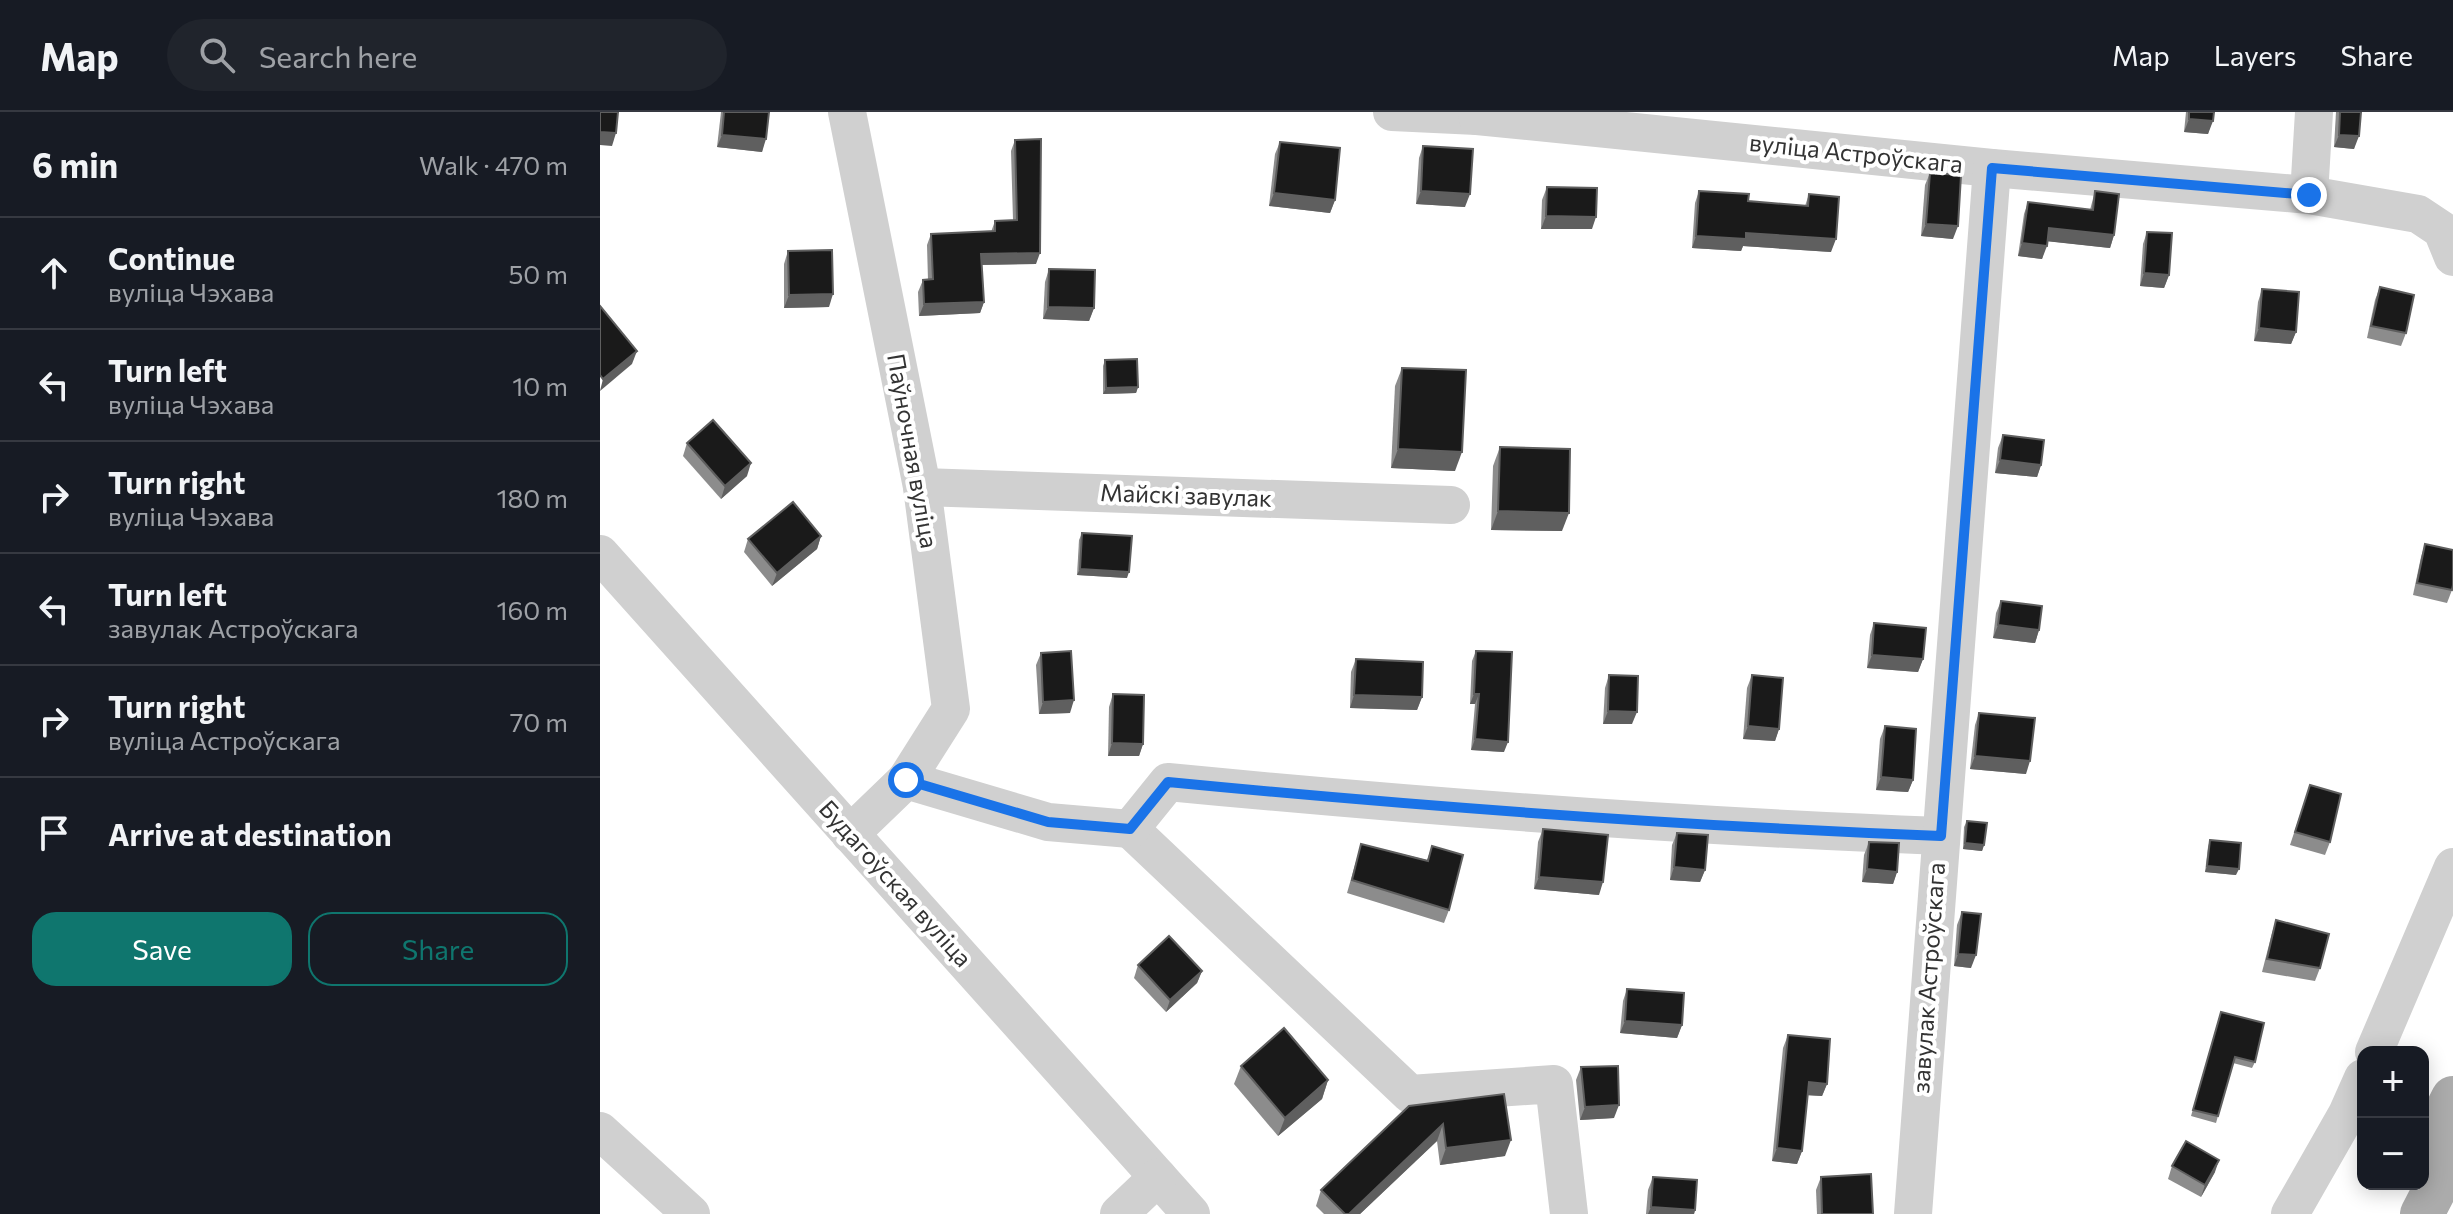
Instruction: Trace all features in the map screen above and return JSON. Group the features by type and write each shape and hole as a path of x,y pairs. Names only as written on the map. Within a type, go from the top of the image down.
{"main road":[{"path":"2429,1145 2453,1098"},
{"path":"2422,1214 2453,1154"},
{"path":"2391,1214 2405,1190"}],"street":[{"name":"Паўночная вуліца","path":"847,112 922,487 951,709 906,780 850,834"},
{"name":"вуліца Астроўскага","path":"1392,112 1477,114 1992,168 2309,195 2418,214 2442,230 2453,257"},
{"path":"2309,195 2314,112"},
{"name":"завулак Астроўскага","path":"1913,1214 1992,168"},
{"name":"Майскі завулак","path":"922,487 1451,505"},
{"name":"Будагоўская вуліца","path":"600,554 1191,1214"},
{"path":"906,780 1048,822 1130,829 1410,1094 1554,1084 1569,1214"},
{"path":"1130,829 1168,782 1460,811 1756,829 1941,836"},
{"path":"2377,1046 2453,867"},
{"path":"2290,1214 2357,1092"},
{"path":"600,1131 691,1214"},
{"path":"1119,1214 1158,1177"}],"building":[{"path":"600,112 618,112 616,133 600,132"},
{"path":"724,112 769,112 766,139 722,135"},
{"path":"2189,112 2214,112 2213,121 2189,119"},
{"path":"2340,112 2361,112 2359,136 2339,135"},
{"path":"1041,139 1040,253 981,254 984,302 924,304 923,280 933,279 931,234 995,231 995,221 1017,220 1015,140"},
{"path":"1280,142 1340,148 1335,200 1274,193"},
{"path":"1423,146 1473,149 1470,194 1421,191"},
{"path":"1930,173 1961,175 1958,226 1926,224"},
{"path":"1547,187 1597,188 1596,217 1546,216"},
{"path":"1699,191 1749,194 1748,201 1808,206 1809,194 1839,197 1836,239 1746,233 1746,239 1696,236"},
{"path":"2095,191 2119,194 2114,235 2049,228 2047,246 2022,243 2028,202 2093,210"},
{"path":"2147,232 2172,233 2169,275 2144,273"},
{"path":"832,250 833,294 789,295 788,251"},
{"path":"1049,269 1095,270 1094,308 1048,307"},
{"path":"2380,287 2414,295 2406,333 2371,326"},
{"path":"2262,289 2299,292 2296,332 2259,328"},
{"path":"600,306 637,351 603,379 600,375"},
{"path":"1137,359 1138,387 1106,388 1105,360"},
{"path":"1402,368 1466,370 1462,452 1398,449"},
{"path":"713,420 751,463 725,486 687,443"},
{"path":"2003,435 2044,440 2041,465 2000,460"},
{"path":"1500,447 1570,449 1569,513 1498,511"},
{"path":"793,502 821,536 777,573 748,539"},
{"path":"1082,533 1132,536 1129,572 1080,569"},
{"path":"2425,544 2453,550 2452,590 2417,583"},
{"path":"2001,601 2042,606 2039,630 1998,625"},
{"path":"1874,623 1926,628 1923,659 1872,655"},
{"path":"1071,651 1074,700 1043,702 1041,653"},
{"path":"1476,651 1512,652 1508,742 1475,739 1479,694 1474,694"},
{"path":"1356,659 1423,662 1422,697 1354,695"},
{"path":"1609,675 1638,676 1637,712 1608,711"},
{"path":"1752,675 1783,678 1779,729 1748,726"},
{"path":"1113,694 1144,695 1143,744 1112,743"},
{"path":"1979,713 2035,718 2030,761 1975,756"},
{"path":"1885,726 1916,729 1913,780 1881,777"},
{"path":"2310,785 2341,794 2330,842 2295,832"},
{"path":"1967,821 1987,823 1984,845 1965,843"},
{"path":"1543,829 1608,835 1603,882 1539,877"},
{"path":"1677,833 1708,835 1705,870 1674,867"},
{"path":"2210,840 2241,843 2239,869 2207,866"},
{"path":"1869,842 1899,843 1897,872 1867,869"},
{"path":"1361,844 1428,861 1432,846 1463,855 1449,910 1352,880"},
{"path":"1962,912 1981,914 1976,955 1958,954"},
{"path":"2276,920 2329,934 2320,968 2267,959"},
{"path":"1169,936 1202,971 1170,1000 1138,965"},
{"path":"1627,989 1684,993 1682,1025 1625,1021"},
{"path":"2221,1012 2264,1023 2255,1062 2235,1057 2218,1116 2193,1110"},
{"path":"1284,1028 1328,1080 1285,1118 1241,1066"},
{"path":"1788,1035 1830,1039 1827,1084 1809,1082 1802,1151 1777,1148"},
{"path":"1618,1066 1619,1105 1585,1107 1581,1067"},
{"path":"1504,1094 1511,1140 1446,1148 1443,1124 1349,1214 1345,1214 1321,1190 1409,1106"},
{"path":"2186,1141 2219,1160 2205,1185 2172,1166"},
{"path":"1871,1174 1873,1214 1822,1214 1821,1177"},
{"path":"1653,1177 1697,1180 1695,1210 1651,1207"}],"route":[{"path":"906,780 1048,822 1130,829 1168,782 1460,811 1756,829 1941,836 1992,168 2309,195"}]}
